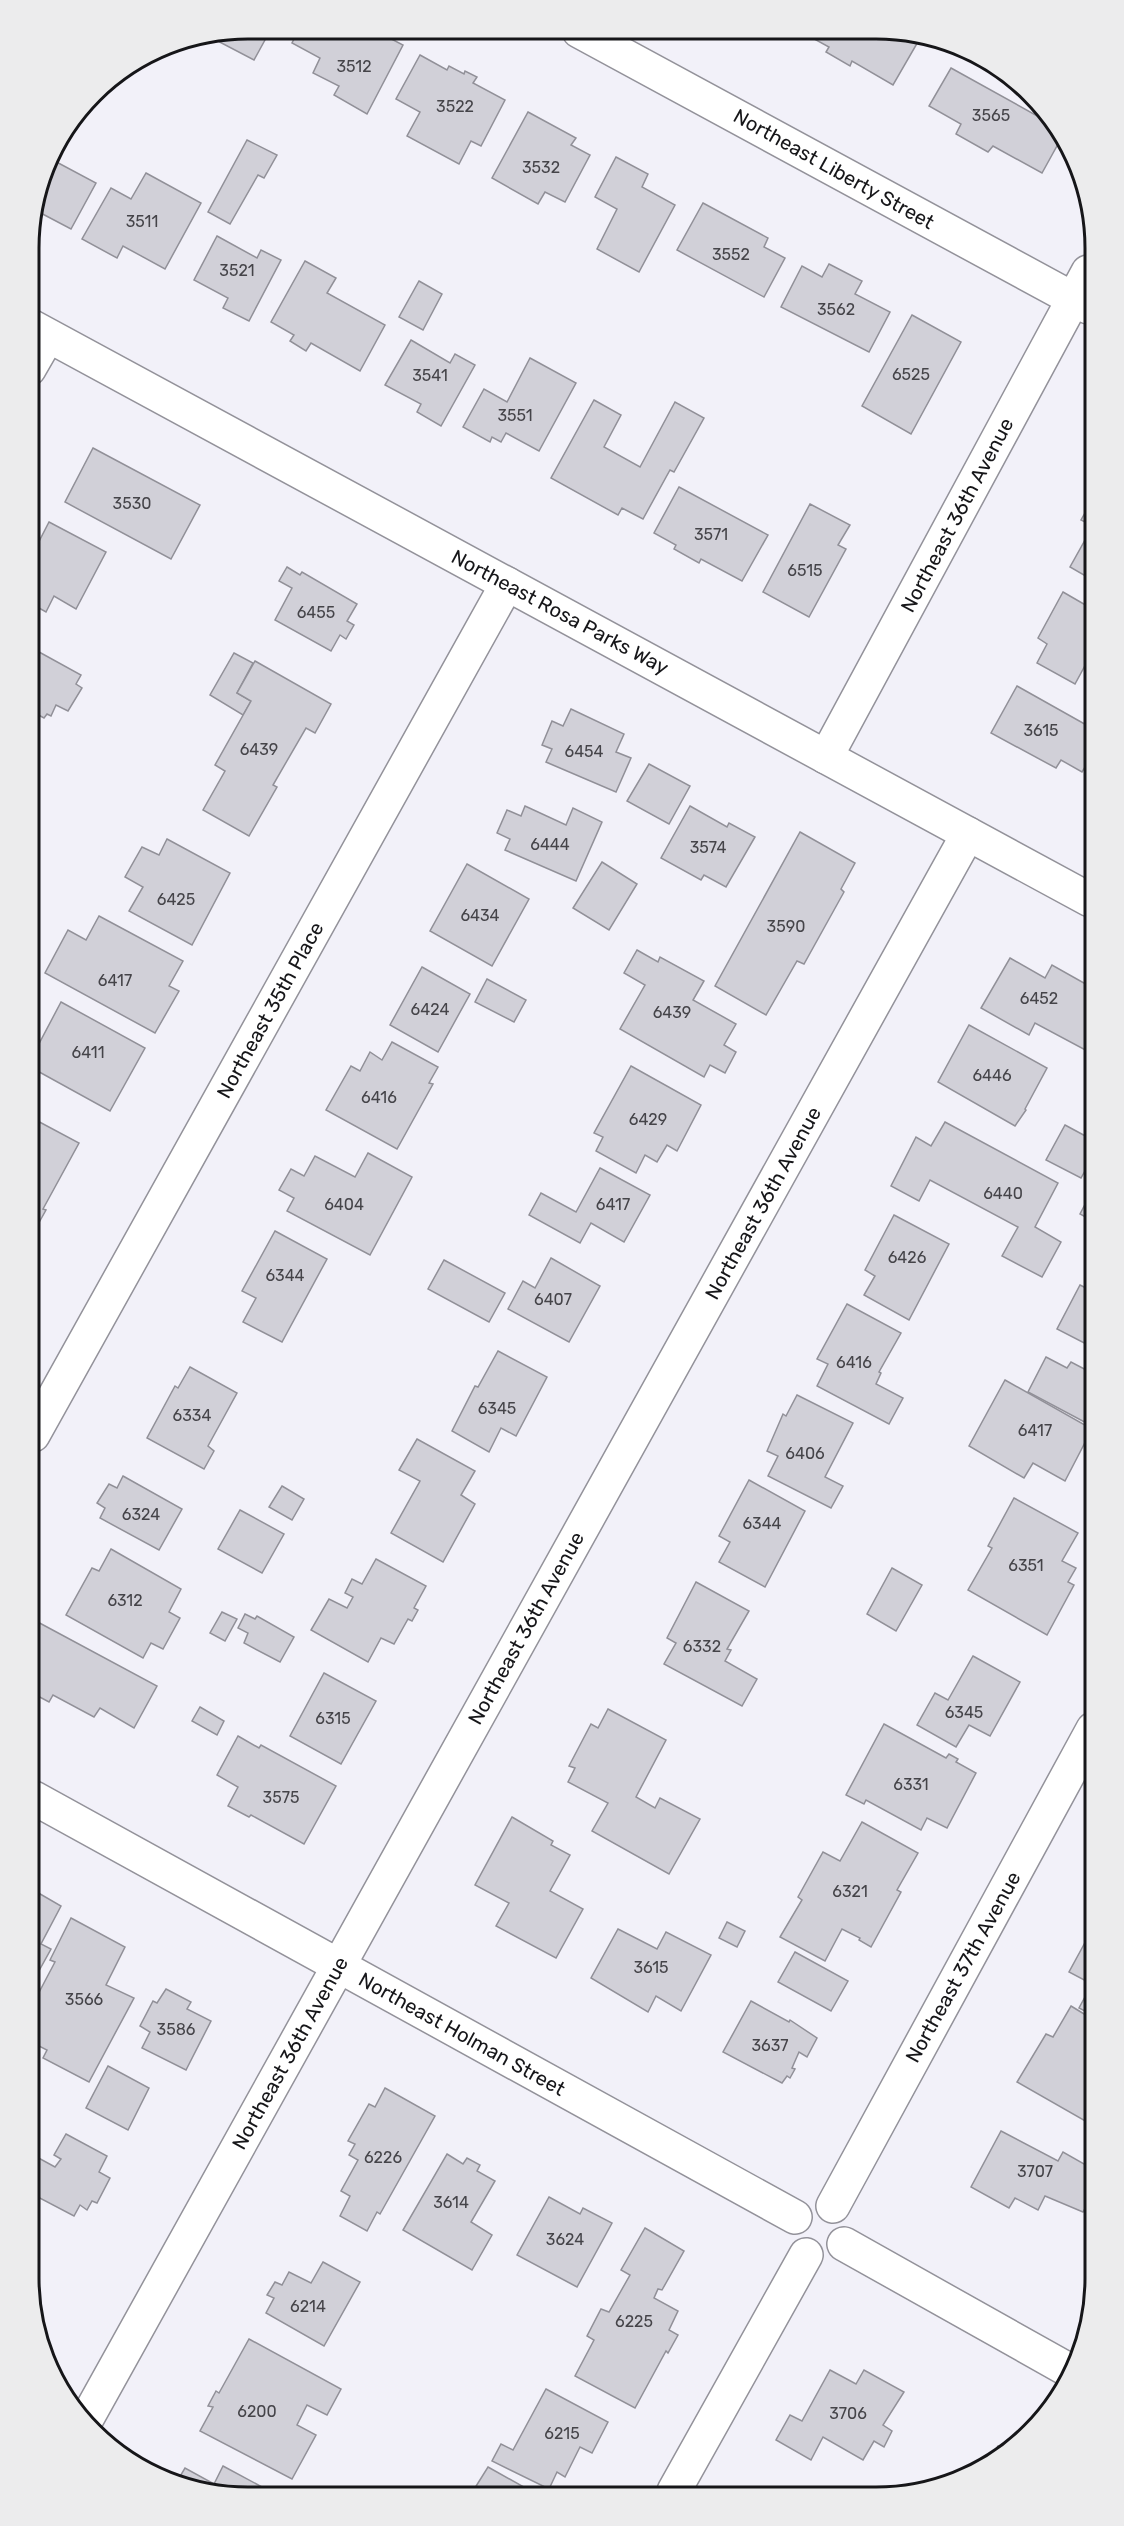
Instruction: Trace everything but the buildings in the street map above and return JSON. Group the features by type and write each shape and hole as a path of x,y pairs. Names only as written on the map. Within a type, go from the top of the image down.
{"street":[{"name":"Northeast Liberty Street","path":"594,39 1083,293"},
{"name":"Northeast 36th Avenue","path":"826,757 1083,293"},
{"name":"Northeast Rosa Parks Way","path":"39,330 1085,897"},
{"name":"Northeast 35th Place","path":"39,1424 507,584"},
{"name":"Northeast 36th Avenue","path":"90,2414 968,834"},
{"name":"Northeast 37th Avenue","path":"833,2206 1085,1744"},
{"name":"Northeast Holman Street","path":"39,1801 795,2217"},
{"path":"812,2203 826,2203 833,2206 841,2212 846,2222 847,2232 844,2244 827,2257 816,2258 806,2255 793,2239 792,2225 795,2217 803,2208 812,2203"},
{"path":"844,2244 1064,2368"},
{"path":"676,2487 806,2255"}]}
